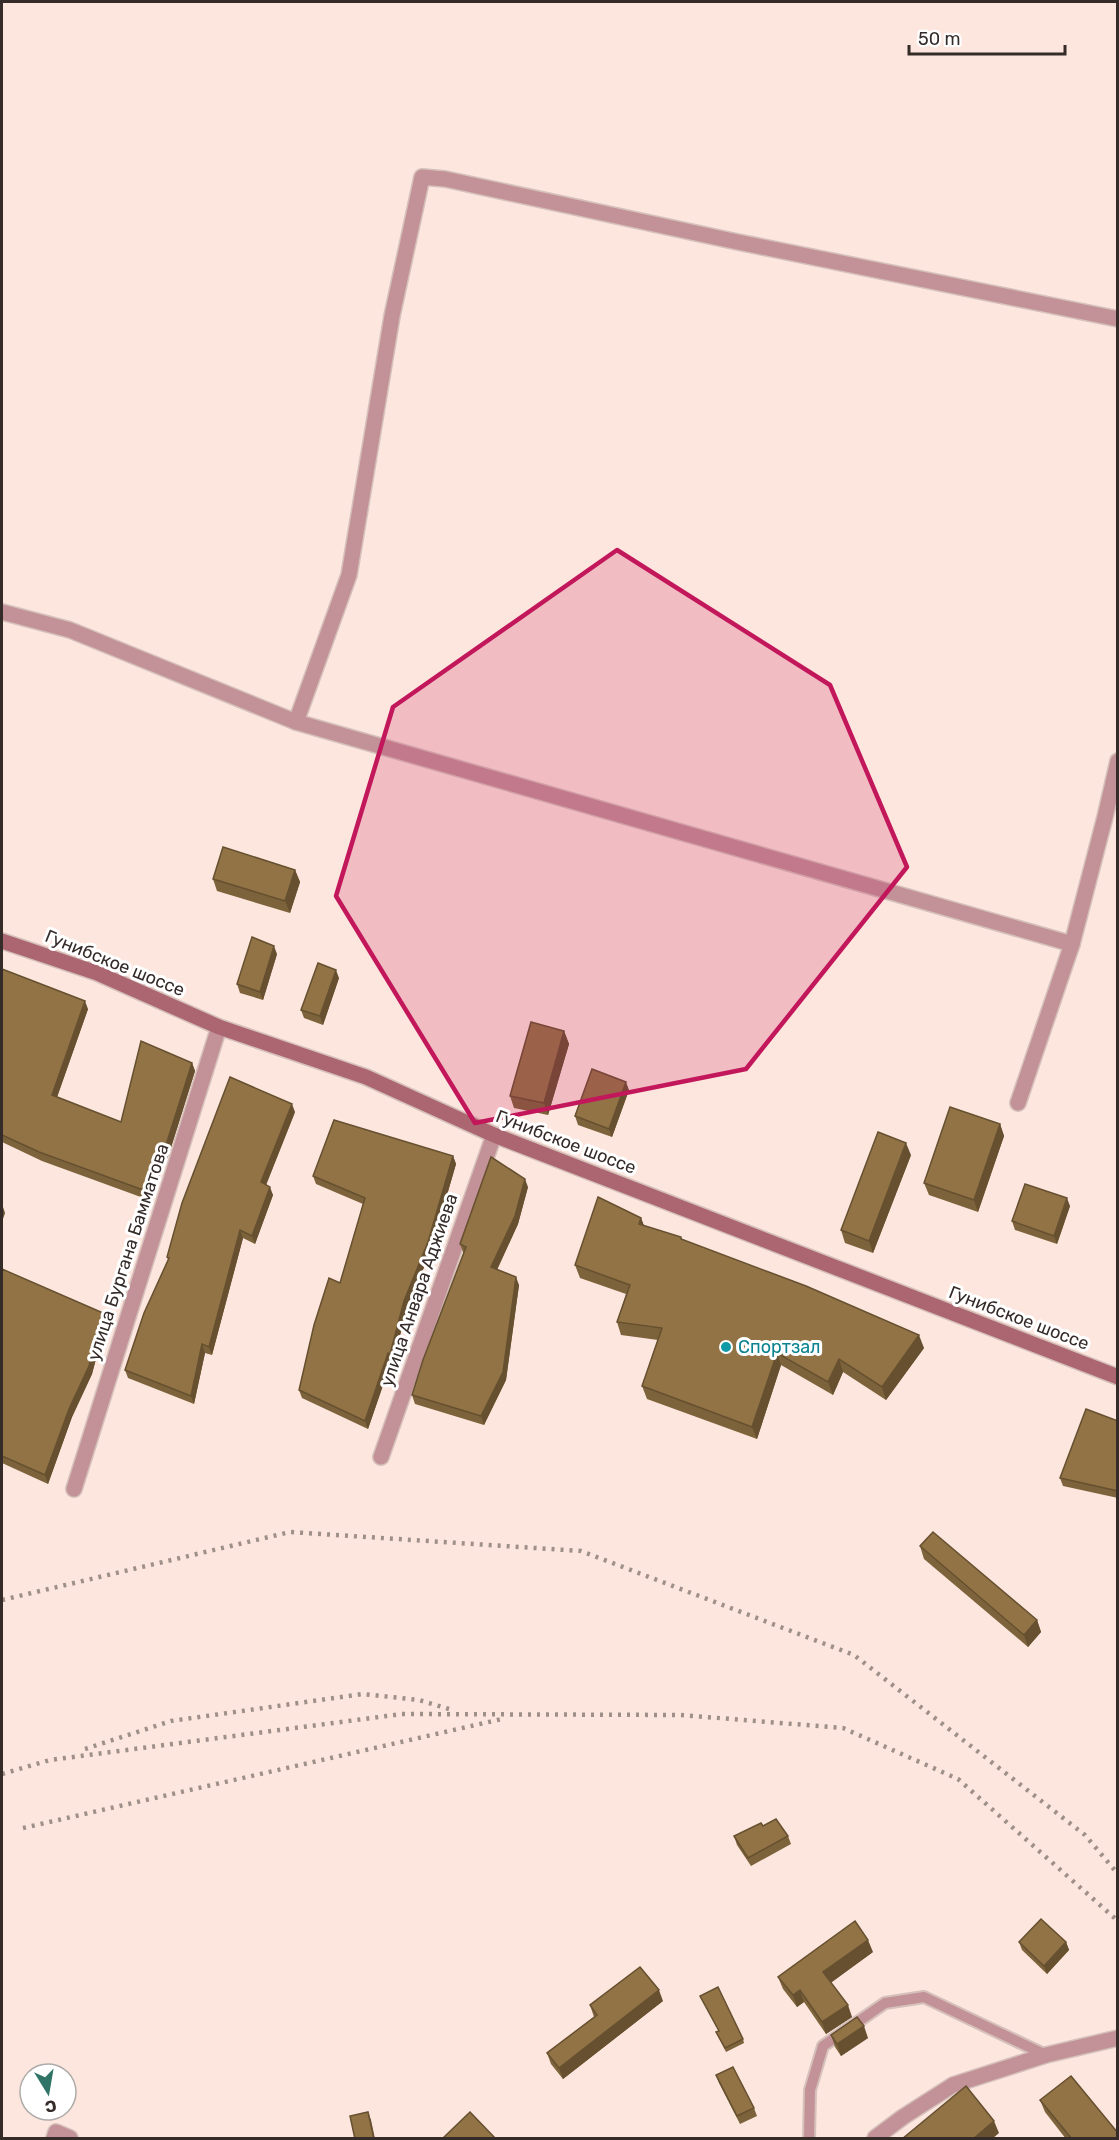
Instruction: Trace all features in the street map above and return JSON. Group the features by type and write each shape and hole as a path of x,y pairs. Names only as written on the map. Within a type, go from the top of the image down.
{"main road":[{"name":"Гунибское шоссе","path":"2,941 97,973 219,1027 366,1077 494,1135 1118,1377"}],"street":[{"path":"296,722 349,575 392,316 422,177 445,178 722,238 1118,319"},
{"path":"2,612 70,630 296,722 1072,944"},
{"path":"1018,1103 1072,944 1118,761"},
{"name":"улица Бургана Бамматова","path":"74,1489 219,1027"},
{"name":"улица Анвара Аджиева","path":"381,1457 494,1135"},
{"path":"875,2139 903,2117 953,2085 1046,2055 1118,2038"},
{"path":"54,2139 56,2132 70,2139"}],"lane":[{"path":"809,2139 810,2090 824,2046 885,2003 924,1996 1046,2055"}],"highlighted area":[{"path":"617,550 830,685 907,867 746,1069 475,1123 336,896 393,707"}],"building":[{"path":"223,847 295,870 285,901 213,879"},
{"path":"252,937 274,946 260,992 237,984"},
{"path":"318,963 336,970 320,1016 301,1010"},
{"path":"2,969 85,1001 52,1095 121,1122 141,1041 192,1063 166,1145 146,1191 39,1152 2,1135"},
{"path":"531,1022 564,1031 544,1103 510,1096"},
{"path":"592,1069 626,1082 609,1129 575,1116"},
{"path":"230,1077 292,1104 261,1182 270,1187 252,1236 240,1230 209,1347 202,1344 191,1396 125,1370 144,1313 169,1258 167,1257 182,1203"},
{"path":"950,1107 1000,1124 974,1200 924,1183"},
{"path":"334,1120 453,1156 428,1242 404,1301 390,1354 388,1353 365,1421 299,1390 314,1325 329,1278 340,1283 365,1198 313,1176"},
{"path":"878,1132 906,1143 869,1241 841,1230"},
{"path":"491,1157 525,1179 515,1216 491,1267 516,1277 503,1372 481,1416 412,1395 466,1247 460,1244"},
{"path":"1025,1184 1067,1198 1054,1236 1012,1221"},
{"path":"598,1197 641,1218 639,1224 681,1237 681,1239 806,1286 919,1335 882,1387 839,1359 828,1382 777,1353 752,1427 642,1386 662,1328 617,1322 630,1285 575,1265"},
{"path":"2,1269 103,1313 89,1366 69,1409 45,1475 2,1456"},
{"path":"1086,1409 1118,1421 1118,1491 1060,1478"},
{"path":"933,1532 1037,1620 1024,1635 920,1546"},
{"path":"776,1819 788,1836 748,1858 734,1836 761,1823 763,1826"},
{"path":"1041,1919 1066,1942 1044,1966 1019,1942"},
{"path":"855,1921 868,1940 823,1972 848,2005 822,2022 800,1990 793,1995 778,1977"},
{"path":"640,1967 659,1990 559,2068 547,2053 597,2015 590,2005"},
{"path":"718,1987 743,2039 725,2048 716,2032 719,2031 700,1996"},
{"path":"857,2017 864,2026 837,2044 831,2035"},
{"path":"733,2067 754,2108 737,2116 716,2075"},
{"path":"1071,2076 1118,2133 1118,2139 1072,2139 1040,2100"},
{"path":"966,2086 994,2121 973,2139 902,2139"},
{"path":"368,2112 374,2139 355,2139 350,2116"},
{"path":"470,2112 496,2139 442,2139"}],"railway":[{"path":"2,1600 290,1532 581,1551 854,1655 1085,1835 1118,1874"},
{"path":"85,1749 171,1721 363,1694 419,1700 449,1709"},
{"path":"2,1774 50,1760 402,1714 681,1715 843,1728 958,1779 1118,1921"},
{"path":"23,1828 502,1719"}],"place":[{"name":"Спортзал","path":"726,1347"}]}
